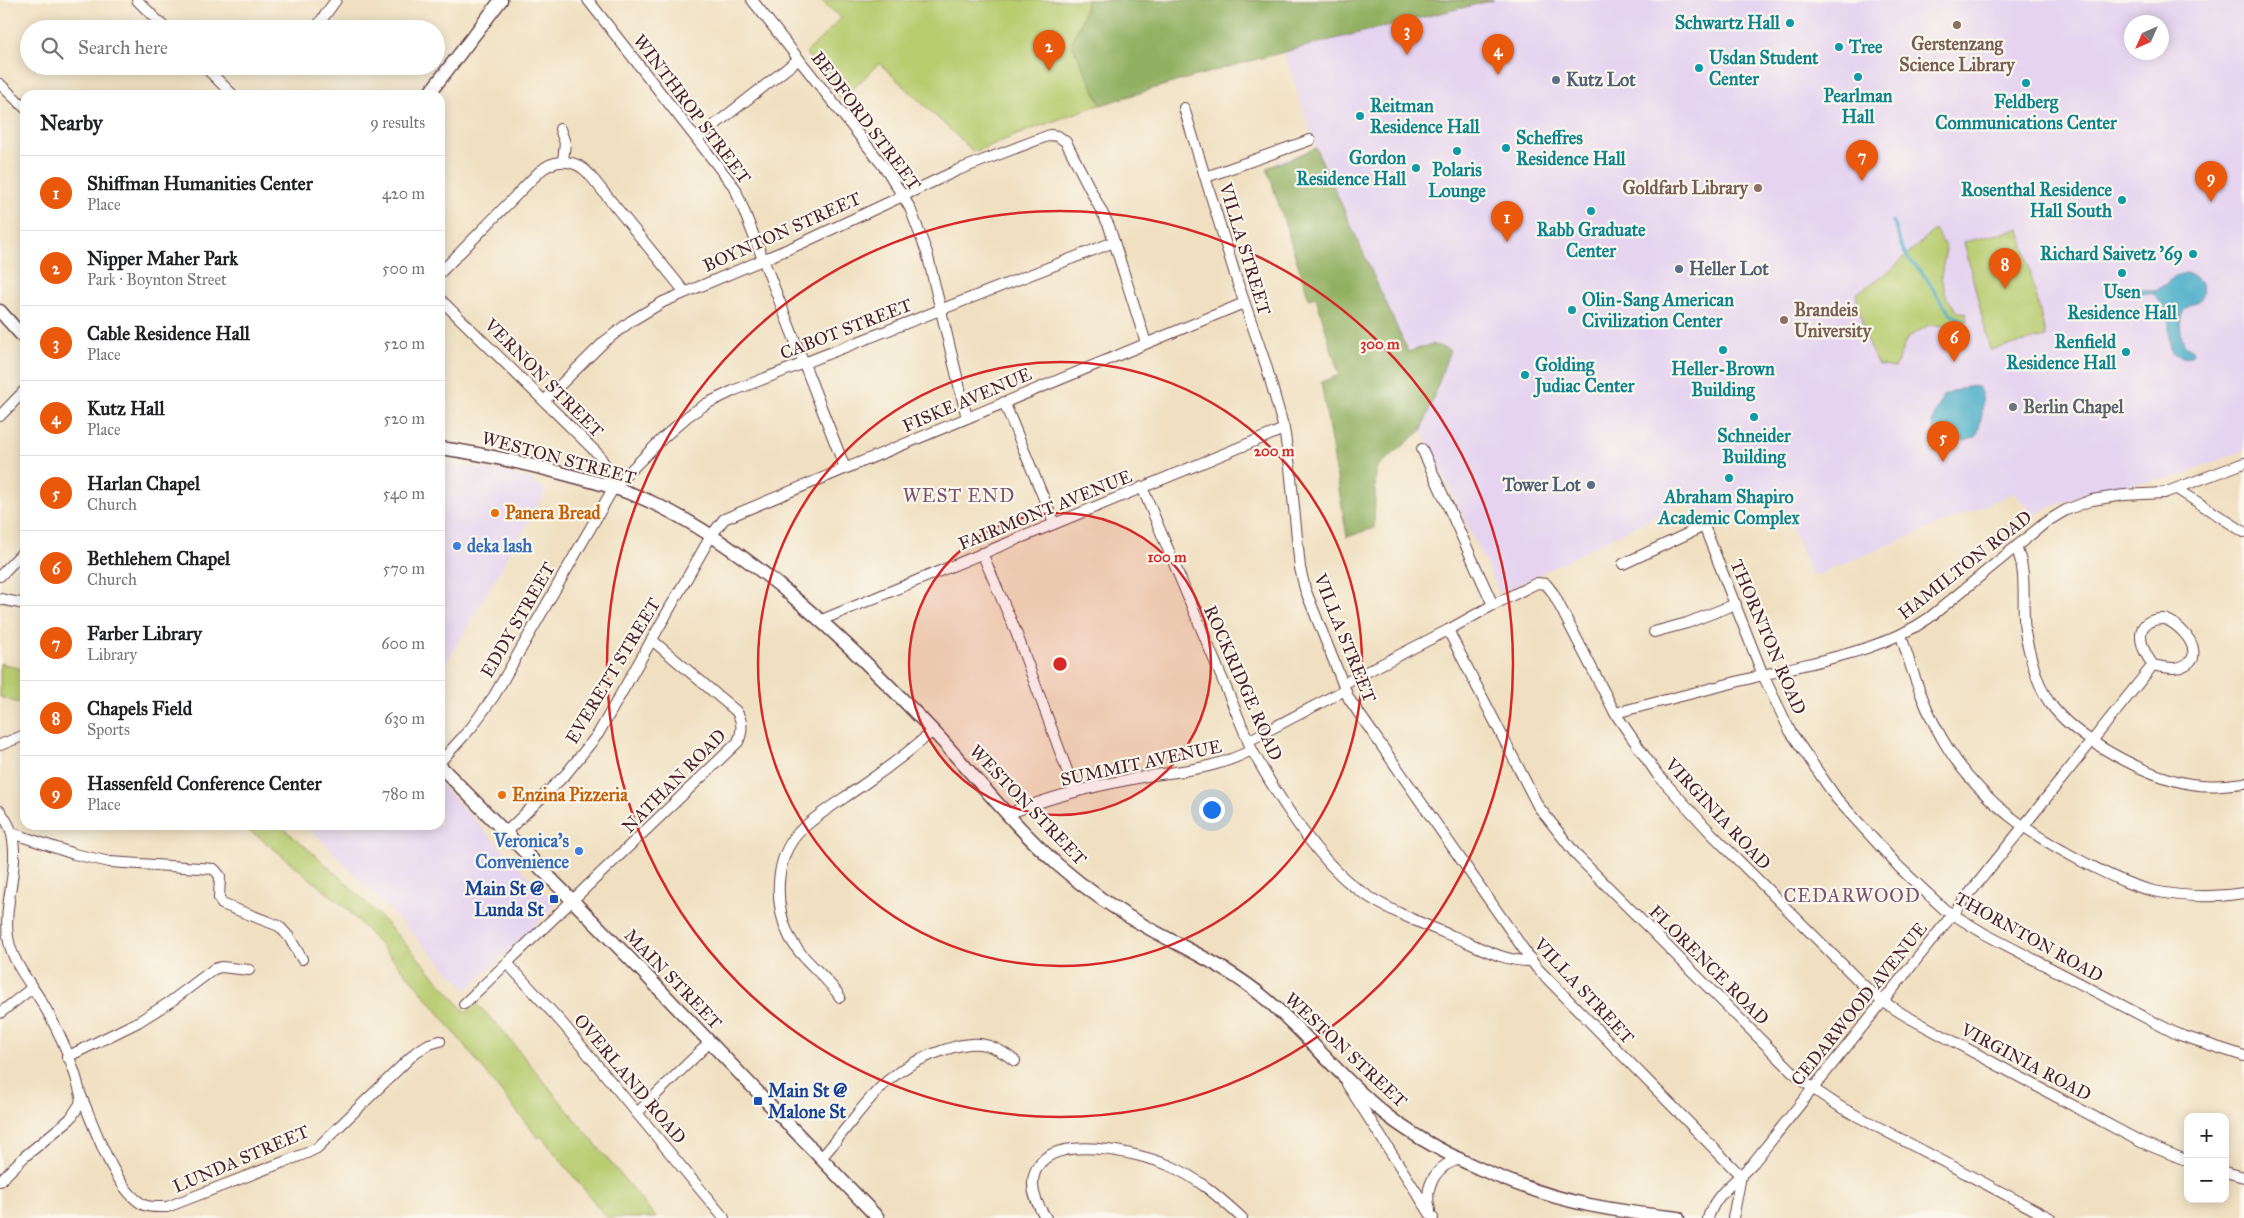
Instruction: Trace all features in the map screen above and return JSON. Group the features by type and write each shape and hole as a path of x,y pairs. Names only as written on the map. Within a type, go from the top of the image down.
{"main road":[{"path":"445,73 501,0"},
{"path":"432,90 443,75"},
{"path":"1,312 20,326"},
{"path":"1,312 20,333"},
{"name":"WESTON STREET","path":"445,449 501,457 614,487 663,508 711,536 767,577 862,660 933,731 1049,856 1089,891 1135,921 1238,978 1281,1013 1366,1098 1393,1120 1430,1143 1461,1159 1550,1195 1587,1205 1645,1216 1678,1218"},
{"name":"MAIN STREET","path":"445,771 710,1042 878,1218"}],"street":[{"path":"137,0 157,20"},
{"path":"322,20 336,0"},
{"name":"WINTHROP STREET","path":"588,0 698,138 734,188 845,468"},
{"name":"BEDFORD STREET","path":"752,0 888,172 904,196 922,237 967,418"},
{"path":"698,138 799,59"},
{"path":"213,75 228,90"},
{"path":"0,84 20,103"},
{"name":"VILLA STREET","path":"1184,108 1244,303 1266,365 1284,429 1302,578 1311,607 1344,687 1360,717 1531,961 1741,1176"},
{"path":"560,129 565,143 563,161"},
{"name":"BOYNTON STREET","path":"544,401 590,355 619,330 646,312 684,291 763,260 904,196 1046,135 1058,136 1066,142 1104,213 1114,242"},
{"path":"1206,176 1310,140"},
{"path":"445,268 539,172 550,164 563,161 574,163 586,170 684,291"},
{"path":"1114,242 1146,343"},
{"name":"CABOT STREET","path":"614,487 670,432 700,408 736,390 1114,242"},
{"name":"FISKE AVENUE","path":"711,536 727,516 1244,303"},
{"name":"VERNON STREET","path":"445,304 601,458 614,487"},
{"path":"0,416 20,395"},
{"path":"1004,402 1054,523"},
{"name":"FAIRMONT AVENUE","path":"819,621 1284,429"},
{"path":"1422,450 1493,605"},
{"name":"HAMILTON ROAD","path":"1616,713 1850,653 1902,634 1928,618 2046,522 2074,507 2108,497 2159,494 2244,463"},
{"name":"EDDY STREET","path":"445,757 467,733 494,696 614,487"},
{"name":"ROCKRIDGE ROAD","path":"1142,487 1250,746 1275,789 1315,846 1337,873 1359,890 1385,906 1505,957 1531,961"},
{"path":"2177,489 2244,532"},
{"name":"THORNTON ROAD","path":"1623,564 1704,526 1763,675 1790,731 1837,799 1899,867 1952,915 2177,1034 2244,1056"},
{"name":"EVERETT STREET","path":"505,832 553,787 586,750 608,716 711,536"},
{"path":"2016,548 2023,565 2022,607 2024,629 2042,688 2055,709 2092,740 2130,762 2170,779 2203,786 2244,783"},
{"path":"982,553 1016,632 1075,792"},
{"path":"0,576 20,555"},
{"name":"SUMMIT AVENUE","path":"1008,814 1075,792 1139,778 1211,767 1250,746 1344,687 1493,605 1537,583 1543,582"},
{"name":"VIRGINIA ROAD","path":"1543,582 1554,593 1616,713 1650,765 1680,800 1825,949 1882,1000 1906,1016 2141,1142 2184,1159"},
{"path":"0,599 20,603"},
{"path":"1654,632 1687,623 1736,604"},
{"path":"2165,619 2183,632 2191,643 2194,654 2191,661 2184,666 2168,668 2153,665 2144,652 2140,640 2141,631 2148,622 2165,619"},
{"name":"FLORENCE ROAD","path":"1448,630 1533,796 1556,831 1578,857 1792,1071 1812,1088 1842,1108 2050,1218"},
{"path":"1902,634 1922,698 1950,752 2002,811 2022,827 2096,868 2145,889 2195,896 2244,893"},
{"name":"NATHAN ROAD","path":"573,901 732,750 740,738 742,724 736,711 652,640"},
{"name":"CEDARWOOD AVENUE","path":"1708,1218 1718,1197 1731,1183 1741,1176 2153,665"},
{"path":"840,997 829,982 797,948 788,934 779,898 782,865 792,842 808,823 869,781 933,731"},
{"path":"0,745 20,737"},
{"path":"0,811 12,833 74,854 110,862 214,869 220,876 219,898 222,904 279,926 289,937 302,959"},
{"name":"LUNDA STREET","path":"12,833 14,860 7,908 8,938 16,962 49,1014 68,1057 81,1096 114,1171 129,1194 146,1206 167,1208 307,1154 316,1148 416,1052 429,1044 440,1041"},
{"path":"464,1004 573,901"},
{"name":"OVERLAND ROAD","path":"508,964 564,1024 724,1218"},
{"path":"68,1057 138,1022 170,1002 214,969 221,967 249,970"},
{"path":"0,1013 32,988"},
{"path":"637,1113 710,1042"},
{"path":"821,1158 878,1088 894,1074 919,1059 948,1048 975,1043 995,1047 1015,1061"},
{"path":"1328,1060 1352,1092 1433,1218"},
{"path":"0,1181 24,1157 70,1119 80,1104 81,1096"},
{"path":"1046,1218 1034,1192 1033,1179 1035,1170 1042,1160 1052,1153 1078,1149 1128,1153 1168,1165 1200,1182 1242,1218"},
{"path":"1433,1218 1428,1200 1431,1180 1445,1166 1461,1159"},
{"path":"2229,1173 2244,1177"},
{"name":"CEDARWOOD AVENUE","path":"1733,1218 1741,1176"}],"shaded area":[{"name":"Brandeis University","path":"1494,0 2244,0 2244,450 2177,477 2094,490 2034,514 2015,493 1812,577 1779,497 1714,523 1709,509 1696,514 1689,499 1500,594 1422,430 1450,351 1432,344 1339,375 1277,161 1316,148 1284,50"},
{"path":"445,464 501,471 534,480 533,483 544,487 545,493 445,665"},
{"path":"445,789 556,905 467,990 312,830 445,830"}],"green space":[{"path":"821,0 1494,0 1298,46 1182,78 1077,113 974,152 879,63 842,100 806,53 841,18"},
{"path":"1087,0 1494,0 1198,75 1101,105 1071,42 1080,25"},
{"path":"1316,148 1408,352 1432,344 1450,350 1422,430 1376,468 1374,528 1347,537 1321,382 1339,375 1316,297 1309,299 1267,168"},
{"path":"1935,229 1946,248 1941,277 1947,298 1957,311 1966,314 1967,321 1950,326 1929,325 1907,338 1895,368 1878,365 1866,340 1856,294 1891,270"},
{"path":"2020,229 2046,337 1990,350 1964,242"},
{"path":"0,663 20,669 20,703 0,697"},
{"path":"247,830 285,830 330,868 377,914 466,1013 476,1003 502,1030 656,1218 607,1218 541,1136 538,1138 414,982 346,908 258,836"}],"water":[{"path":"2186,273 2198,280 2203,292 2199,301 2187,308 2181,318 2180,323 2184,344 2193,350 2192,355 2186,358 2172,353 2169,339 2169,318 2163,305 2154,294 2141,293 2139,288 2156,291 2177,275"},
{"path":"1967,386 1978,387 1981,392 1983,405 1976,437 1965,441 1956,437 1953,431 1939,436 1934,434 1932,422 1943,396"}],"waterway":[{"path":"1893,221 1901,247 1907,257 1923,274 1950,312 1963,320"}],"place":[{"name":"Schwartz Hall","path":"1790,23"},
{"name":"Gerstenzang Science Library","path":"1957,25"},
{"name":"Tree","path":"1839,47"},
{"name":"Cable Residence Hall","path":"1407,55"},
{"name":"Usdan Student Center","path":"1699,68"},
{"name":"Nipper Maher Park","path":"1049,71"},
{"name":"Kutz Hall","path":"1498,75"},
{"name":"Pearlman Hall","path":"1858,77"},
{"name":"Kutz Lot","path":"1556,80"},
{"name":"Feldberg Communications Center","path":"2026,83"},
{"name":"Reitman Residence Hall","path":"1360,116"},
{"name":"Scheffres Residence Hall","path":"1506,148"},
{"name":"Polaris Lounge","path":"1457,151"},
{"name":"Gordon Residence Hall","path":"1416,168"},
{"name":"Farber Library","path":"1862,181"},
{"name":"Goldfarb Library","path":"1758,188"},
{"name":"Rosenthal Residence Hall South","path":"2122,200"},
{"name":"Hassenfeld Conference Center","path":"2211,202"},
{"name":"Rabb Graduate Center","path":"1591,211"},
{"name":"Shiffman Humanities Center","path":"1507,242"},
{"name":"Richard Saivetz '69","path":"2193,254"},
{"name":"Heller Lot","path":"1679,269"},
{"name":"Usen Residence Hall","path":"2122,273"},
{"name":"Chapels Field","path":"2005,289"},
{"name":"Olin-Sang American Civilization Center","path":"1572,310"},
{"name":"Brandeis University","path":"1784,320"},
{"name":"Heller-Brown Building","path":"1723,350"},
{"name":"Renfield Residence Hall","path":"2126,352"},
{"name":"Bethlehem Chapel","path":"1954,362"},
{"name":"Golding Judiac Center","path":"1525,375"},
{"name":"Berlin Chapel","path":"2013,407"},
{"name":"Schneider Building","path":"1754,417"},
{"name":"Harlan Chapel","path":"1943,462"},
{"name":"Abraham Shapiro Academic Complex","path":"1729,478"},
{"name":"Tower Lot","path":"1591,485"},
{"name":"Panera Bread","path":"495,513"},
{"name":"deka lash","path":"457,546"},
{"name":"Enzina Pizzeria","path":"502,795"},
{"name":"Veronica's Convenience","path":"579,851"},
{"name":"Main St @ Lunda St","path":"554,899"},
{"name":"Main St @ Malone St","path":"758,1101"}],"district":[{"name":"WEST END","path":"959,495"},
{"name":"CEDARWOOD","path":"1852,895"}]}
